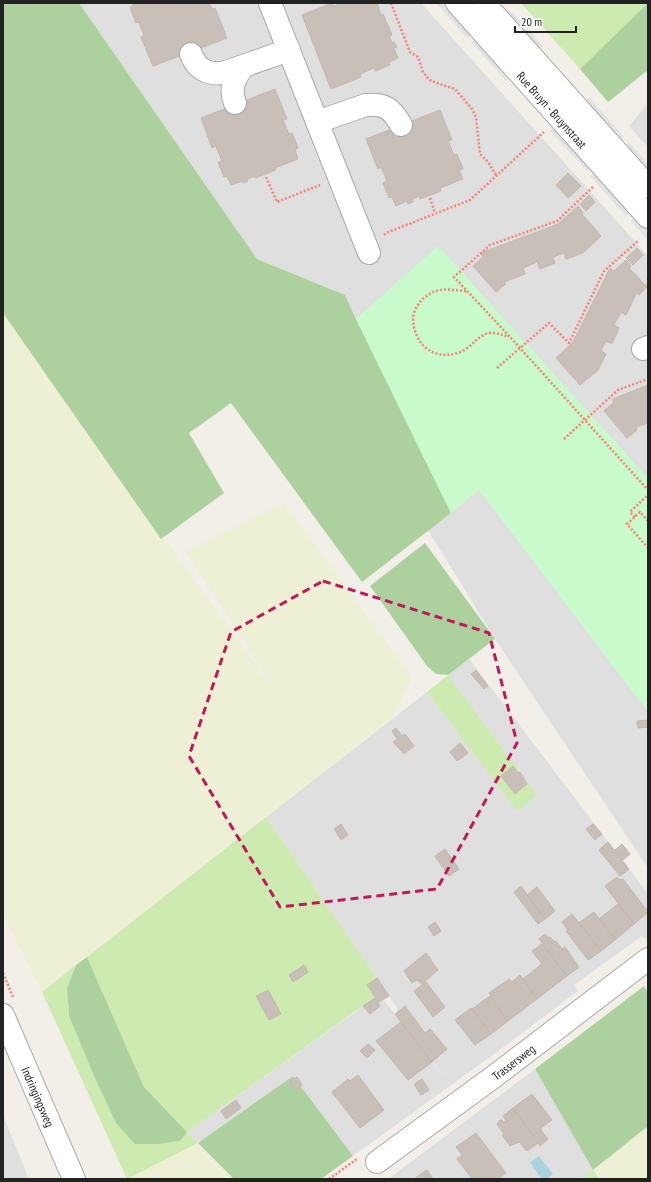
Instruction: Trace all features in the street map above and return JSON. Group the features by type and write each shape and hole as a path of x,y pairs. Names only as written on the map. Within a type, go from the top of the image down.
{"street":[{"path":"270,3 369,253"},
{"name":"Rue Bruyn - Bruynstraat","path":"457,3 648,217"},
{"name":"Rue Bruyn - Bruynstraat","path":"484,3 648,187"},
{"path":"191,54 195,63 200,68 214,74 223,73 289,50"},
{"path":"235,103 233,92 234,80 244,66"},
{"path":"317,122 372,104 391,110 401,125"},
{"name":"Trassersweg","path":"368,1160 499,1073 648,959"},
{"name":"Indringingsweg","path":"3,1015 74,1179"}],"path":[{"path":"391,3 410,52 418,57 427,77 431,81 455,89 472,109 476,117 480,154 488,162 496,175"},
{"path":"369,253 386,233 470,200 544,132"},
{"path":"266,176 277,202 339,178"},
{"path":"593,187 557,221 490,245 454,277 648,490"},
{"path":"430,198 435,213"},
{"path":"497,368 549,323 569,342 604,271 638,241"},
{"path":"466,291 443,289 433,292 420,302 414,317 414,328 417,338 424,347 444,355 453,354 465,349 481,336 489,333 496,333 511,338"},
{"path":"564,439 618,390 648,379"},
{"path":"635,517 630,512 648,495"},
{"path":"648,521 640,512 627,524 648,548"},
{"path":"330,1179 368,1160"}],"highlighted area":[{"path":"323,581 489,633 517,743 437,889 280,907 189,756 231,632"}],"shaded area":[{"path":"79,3 421,3 648,256 648,868 495,639 428,530 451,513 345,295 257,259"},
{"path":"436,3 444,3 472,34 467,38"},
{"path":"509,9 543,46 539,50 506,13"},
{"path":"475,38 510,77 506,81 471,42"},
{"path":"589,97 624,137 620,141 585,101"},
{"path":"648,103 648,147 629,126"},
{"path":"554,127 591,168 587,171 550,131"},
{"path":"629,142 648,164 648,172 625,146"},
{"path":"594,172 630,212 626,216 590,176"},
{"path":"635,217 648,232 648,240 631,221"},
{"path":"469,659 648,894 648,936 645,939 642,936 574,985 578,991 501,1049 353,1156 293,1076 198,1143 187,1132 376,997 380,1002 384,1000 445,1078 266,817 427,692 517,810 537,795 448,675"},
{"path":"535,1069 593,1170 582,1179 388,1179"},
{"path":"3,1115 29,1179 3,1179"}],"green space":[{"path":"3,3 79,3 257,259 345,295 451,513 362,582 231,403 189,433 224,493 161,539 3,313"},
{"path":"521,3 648,3 580,69"},
{"path":"648,3 648,70 608,102 580,69"},
{"path":"438,246 648,478 648,712 479,490 451,513 356,319"},
{"path":"3,313 284,704 186,552 284,503 412,677 393,718 42,992 3,915"},
{"path":"425,543 495,639 448,675 436,674 427,666 370,586"},
{"path":"448,675 537,795 517,811 427,692"},
{"path":"266,817 385,990 187,1132 144,1087 87,957"},
{"path":"87,957 144,1087 187,1132 180,1141 158,1144 135,1144 116,1123 94,1076 69,1016 67,988 76,965"},
{"path":"76,965 67,988 69,1016 94,1076 116,1123 187,1132 198,1143 127,1179 42,992"},
{"path":"644,986 648,993 648,1126 593,1170 535,1069"},
{"path":"293,1076 353,1156 321,1179 234,1179 198,1143"},
{"path":"648,1126 648,1179 599,1179 593,1170"},
{"path":"198,1143 234,1179 127,1179"},
{"path":"593,1170 599,1179 582,1179"}],"water":[{"path":"539,1156 553,1174 546,1179 542,1179 530,1163"}],"building":[{"path":"132,3 209,3 212,9 215,8 227,38 153,66 141,37 144,36 139,22 136,23 130,7 133,6"},
{"path":"332,3 333,6 342,3 377,3 381,15 383,14 392,35 389,36 392,43 394,42 397,47 394,48 398,58 389,62 390,65 375,71 374,68 360,74 361,77 331,89 302,15"},
{"path":"275,89 287,119 283,120 289,134 292,133 298,148 295,150 298,159 275,168 276,170 255,178 255,176 247,179 248,181 243,183 242,181 231,185 227,176 224,177 218,162 222,161 216,146 212,148 201,118"},
{"path":"440,110 452,140 448,141 454,155 457,154 463,169 459,170 463,179 440,188 441,191 420,199 420,196 412,199 413,202 408,204 407,201 396,206 392,197 389,198 383,183 387,181 381,167 378,169 366,139"},
{"path":"568,173 581,186 568,198 556,185"},
{"path":"589,195 595,202 586,211 580,204"},
{"path":"578,206 583,213 582,214 601,236 583,253 566,259 564,253 553,257 555,263 540,269 537,262 523,268 525,274 504,282 506,284 496,292 473,266 483,257 481,253 558,224"},
{"path":"637,248 643,255 633,265 626,258"},
{"path":"626,260 631,266 629,268 647,287 639,295 637,292 626,315 621,312 614,325 619,328 612,344 606,341 601,351 606,354 598,370 580,385 556,358 573,342 610,268 614,271"},
{"path":"648,385 648,423 636,427 637,430 627,438 604,411 614,402 613,399"},
{"path":"476,670 488,686 484,689 471,674"},
{"path":"648,720 648,727 638,728 637,721"},
{"path":"396,728 402,736 405,734 414,746 404,754 393,742 397,739 392,731"},
{"path":"460,743 468,753 457,761 450,752"},
{"path":"513,766 518,773 520,772 527,784 515,794 501,776"},
{"path":"341,824 348,835 341,840 334,829"},
{"path":"593,824 602,834 595,840 586,829"},
{"path":"608,842 629,869 620,876 599,850"},
{"path":"622,844 630,854 623,860 615,850"},
{"path":"445,849 459,869 449,876 435,856"},
{"path":"617,877 619,880 623,879 648,912 634,924 605,886"},
{"path":"521,886 545,919 538,924 514,892"},
{"path":"537,887 555,911 545,919 527,895"},
{"path":"618,904 634,924 615,940 599,919"},
{"path":"594,912 615,940 601,951 579,923"},
{"path":"572,914 601,951 588,960 566,931 568,930 562,922"},
{"path":"435,922 441,931 434,936 428,927"},
{"path":"545,934 548,938 550,937 555,942 556,941 562,949 565,947 579,967 567,976 539,939"},
{"path":"542,944 567,976 537,999 523,979 542,964 532,951"},
{"path":"426,953 438,970 422,984 417,980 412,983 404,971"},
{"path":"304,965 308,972 293,982 289,975"},
{"path":"520,975 537,999 508,1021 489,993 509,979 512,982"},
{"path":"377,978 389,996 379,1002 367,985"},
{"path":"426,982 445,1007 433,1017 414,991"},
{"path":"268,990 281,1014 269,1020 256,996"},
{"path":"490,996 508,1021 491,1034 472,1009"},
{"path":"375,998 380,1006 370,1014 363,1006"},
{"path":"405,1006 425,1033 430,1029 447,1049 432,1062 395,1014"},
{"path":"471,1008 491,1034 475,1045 455,1020"},
{"path":"401,1022 432,1062 408,1080 376,1041"},
{"path":"368,1044 375,1050 367,1058 360,1051"},
{"path":"358,1075 384,1110 360,1128 332,1092 348,1079 350,1081"},
{"path":"297,1077 302,1085 295,1090 289,1082"},
{"path":"422,1079 429,1090 421,1095 414,1084"},
{"path":"532,1094 552,1120 540,1129 548,1139 540,1146 513,1108"},
{"path":"236,1100 241,1108 226,1119 221,1111"},
{"path":"513,1108 538,1143 527,1151 519,1142 510,1146 502,1135 504,1134 497,1124 500,1120 504,1122 506,1120 503,1116"},
{"path":"476,1133 506,1173 498,1179 472,1179 457,1159 462,1155 456,1147"},
{"path":"427,1170 433,1179 414,1179"}]}
